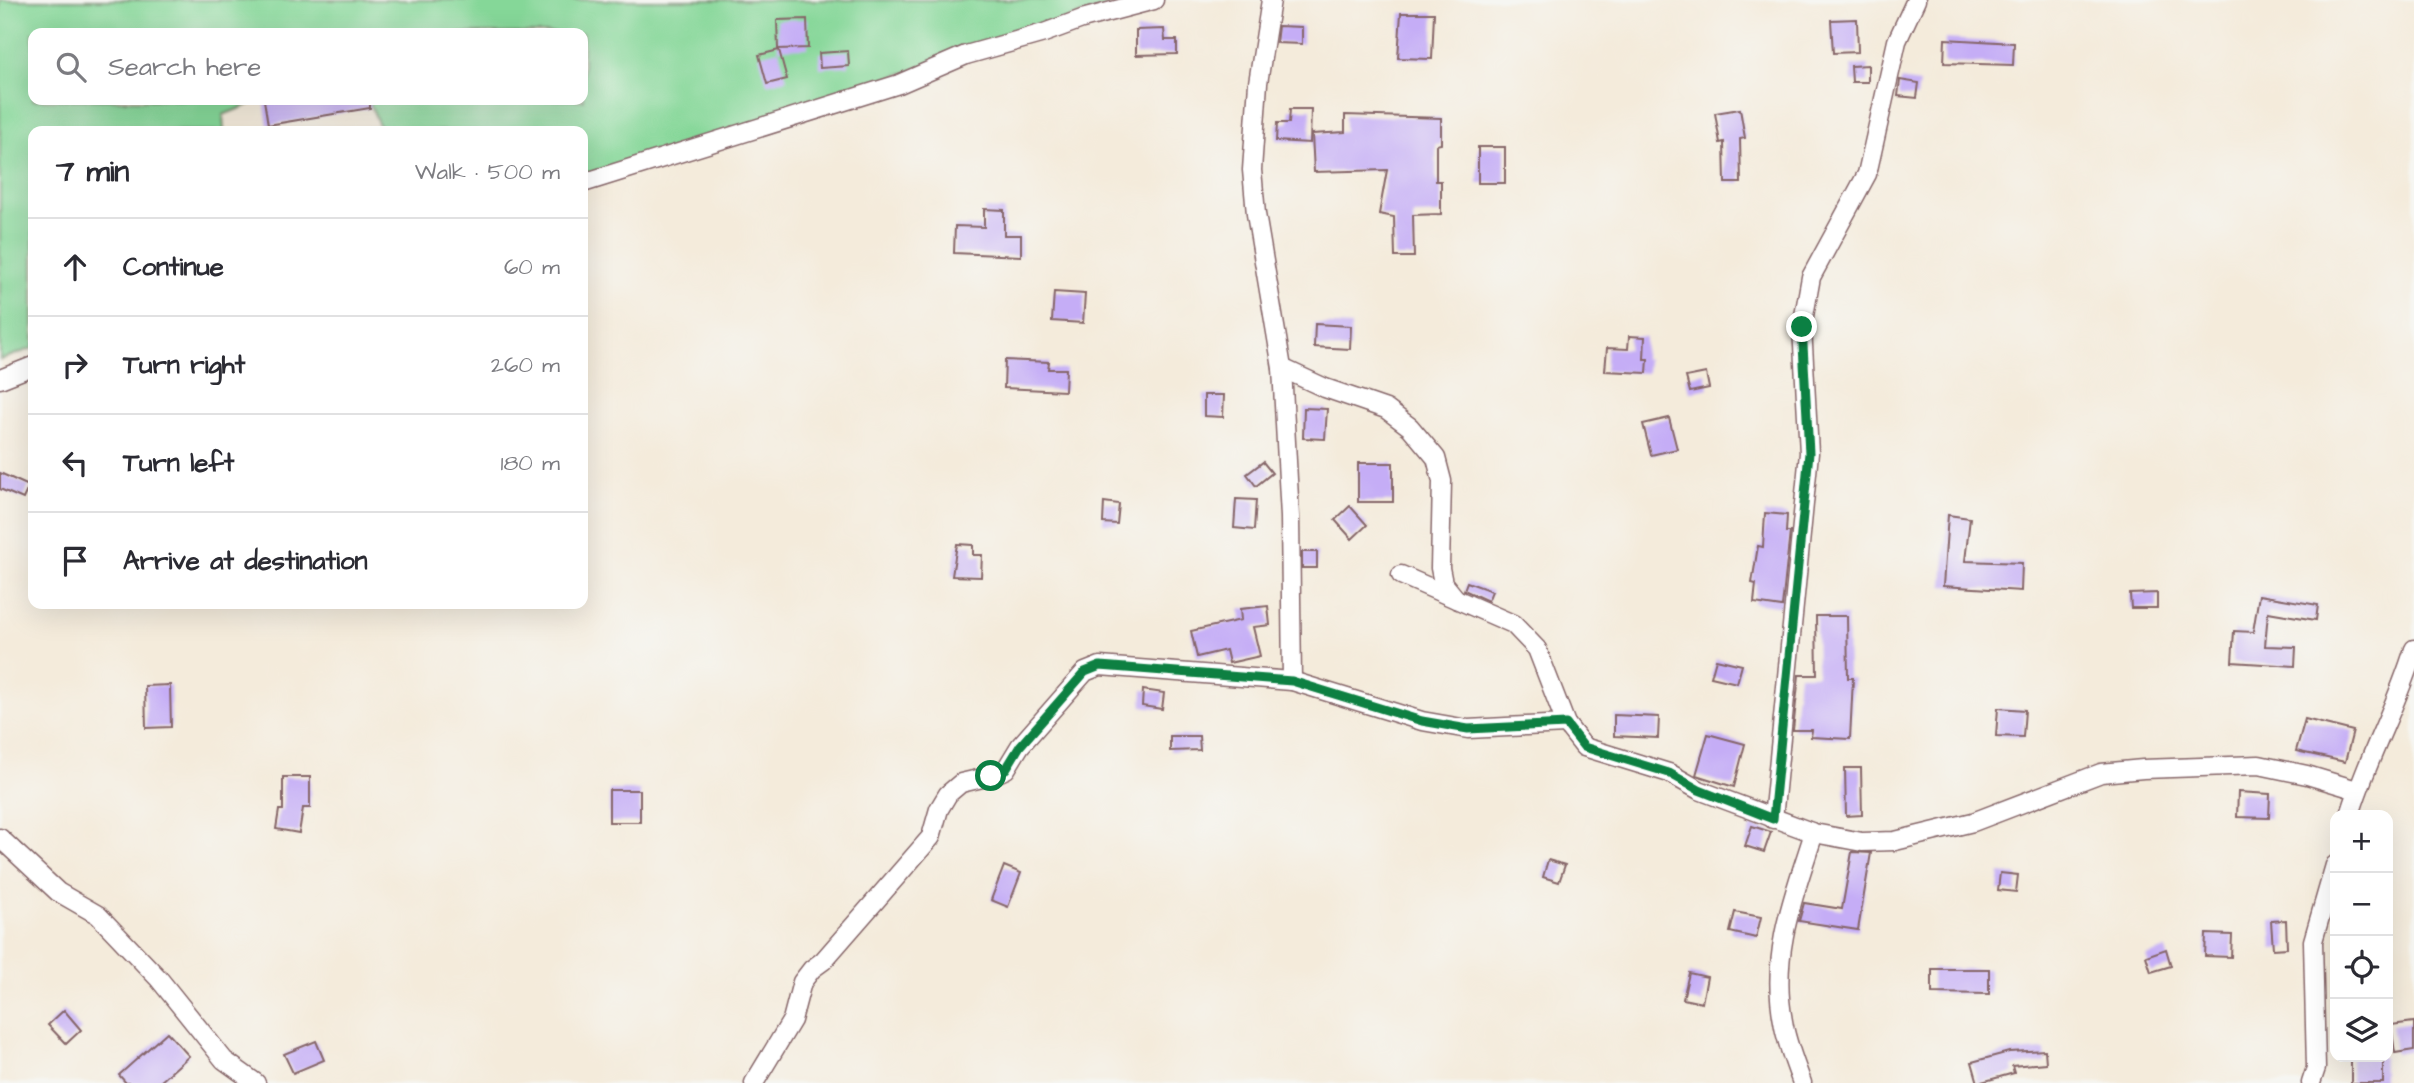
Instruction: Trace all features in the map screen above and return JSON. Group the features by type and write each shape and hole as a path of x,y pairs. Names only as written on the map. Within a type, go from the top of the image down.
{"street":[{"path":"588,182 656,163 823,106 899,84 966,55 1154,0"},
{"path":"1271,0 1258,83 1252,170 1264,269 1282,368 1290,517 1292,681"},
{"path":"1773,819 1809,453 1802,327 1806,302 1811,277 1867,174 1897,41 1916,0"},
{"path":"0,379 28,368"},
{"path":"1282,368 1325,388 1386,410 1410,427 1436,458 1442,481 1440,568 1443,583 1458,602"},
{"path":"1401,575 1513,624 1537,649 1566,724 1584,747 1669,773 1699,790 1814,833 1863,842 1895,841 1973,822 2101,773 2143,769 2259,765 2307,775 2357,790"},
{"path":"2351,810 2357,790 2400,695 2414,649"},
{"path":"754,1083 792,1020 802,982 931,837 939,809 947,794 961,783 991,776 1006,769 1020,746 1085,672 1100,666 1292,681 1422,721 1468,729 1566,724"},
{"path":"1802,1083 1783,1023 1780,954 1785,924 1814,833"},
{"path":"0,838 58,892 98,915 159,979 224,1060 256,1083"},
{"path":"2311,1083 2316,1068 2313,941 2333,873"}],"green space":[{"path":"0,0 1125,0 588,177 588,126 379,126 371,105 588,105 588,28 28,28 28,105 248,105 223,115 224,126 28,126 28,350 0,360"}],"building":[{"path":"1401,13 1434,13 1432,59 1398,58"},
{"path":"807,19 808,48 778,49 777,20"},
{"path":"1857,19 1858,52 1833,53 1831,20"},
{"path":"1278,26 1302,27 1302,44 1276,43"},
{"path":"1164,29 1165,40 1177,40 1177,54 1136,55 1136,30"},
{"path":"1945,39 2014,43 2013,65 1944,63"},
{"path":"779,50 787,79 767,84 759,55"},
{"path":"848,51 849,66 820,68 819,53"},
{"path":"1868,65 1868,82 1852,82 1851,66"},
{"path":"1900,80 1919,83 1917,98 1898,96"},
{"path":"265,105 370,105 370,108 268,125"},
{"path":"1290,109 1311,109 1310,143 1276,141 1277,123 1289,123"},
{"path":"1740,109 1745,138 1740,139 1741,183 1725,183 1724,142 1720,143 1715,113"},
{"path":"1345,115 1441,118 1441,144 1436,145 1436,181 1441,181 1441,214 1413,215 1414,257 1395,257 1394,217 1379,214 1387,170 1314,172 1312,134 1345,132"},
{"path":"1478,147 1505,147 1505,183 1478,183"},
{"path":"984,209 1004,210 1004,235 1021,235 1021,256 954,253 955,226 984,227"},
{"path":"1054,292 1085,294 1083,323 1052,321"},
{"path":"1315,324 1351,326 1350,349 1314,347"},
{"path":"1629,336 1645,337 1644,359 1648,359 1647,373 1605,371 1607,348 1628,349"},
{"path":"1005,360 1049,362 1048,369 1066,369 1065,391 1004,388"},
{"path":"1706,373 1709,388 1690,392 1686,377"},
{"path":"1204,395 1224,395 1223,417 1204,416"},
{"path":"1304,408 1327,409 1325,439 1303,438"},
{"path":"1669,418 1677,449 1651,455 1643,424"},
{"path":"1263,462 1272,473 1256,486 1247,474"},
{"path":"1358,463 1393,463 1393,502 1358,502"},
{"path":"0,473 28,486 23,499 0,489"},
{"path":"1236,499 1256,500 1254,530 1234,528"},
{"path":"1104,502 1119,504 1117,524 1103,523"},
{"path":"1350,506 1367,525 1352,539 1335,520"},
{"path":"1765,513 1787,515 1786,532 1790,532 1782,607 1754,603 1756,584 1752,583 1758,546 1763,547"},
{"path":"1948,515 1970,518 1965,561 2022,563 2021,591 1943,586"},
{"path":"957,544 973,545 973,555 982,555 981,577 952,576"},
{"path":"1302,552 1317,552 1317,568 1302,568"},
{"path":"1467,582 1492,591 1488,601 1464,590"},
{"path":"2157,593 2157,608 2131,608 2130,594"},
{"path":"2259,595 2318,605 2316,620 2268,612 2265,646 2296,647 2295,666 2232,662 2234,631 2253,632"},
{"path":"1268,606 1270,625 1253,627 1260,656 1229,663 1226,650 1197,657 1191,631 1241,620 1240,609"},
{"path":"1816,616 1847,616 1848,678 1853,678 1850,739 1811,737 1812,730 1793,730 1799,675 1817,675"},
{"path":"1716,659 1742,665 1737,683 1711,677"},
{"path":"170,685 171,727 146,728 145,686"},
{"path":"1143,690 1164,693 1162,709 1142,706"},
{"path":"1998,708 2025,710 2023,737 1996,736"},
{"path":"1614,715 1659,717 1658,738 1614,736"},
{"path":"2305,719 2353,731 2345,762 2296,751"},
{"path":"1708,734 1745,744 1734,787 1696,775"},
{"path":"1170,736 1199,736 1200,750 1170,751"},
{"path":"1845,768 1861,768 1862,815 1846,816"},
{"path":"283,777 310,777 310,808 303,808 299,833 276,829 279,810 283,810"},
{"path":"609,790 640,790 640,822 609,822"},
{"path":"2238,792 2270,794 2269,818 2237,817"},
{"path":"1752,826 1771,832 1764,852 1745,846"},
{"path":"1852,852 1871,853 1858,930 1799,921 1804,903 1842,909"},
{"path":"1548,860 1565,865 1559,882 1543,877"},
{"path":"1004,866 1021,873 1008,907 991,900"},
{"path":"2000,873 2018,875 2016,892 1998,890"},
{"path":"1735,912 1761,917 1756,938 1730,932"},
{"path":"2286,920 2287,948 2273,949 2271,921"},
{"path":"2206,934 2232,935 2231,957 2205,956"},
{"path":"2166,949 2171,966 2151,972 2146,956"},
{"path":"1932,969 1989,969 1989,994 1932,993"},
{"path":"1689,973 1707,977 1702,1003 1683,999"},
{"path":"64,1010 81,1030 66,1044 48,1025"},
{"path":"2414,1022 2414,1050 2395,1053 2393,1025"},
{"path":"167,1032 189,1056 159,1083 126,1083 119,1075"},
{"path":"316,1041 324,1060 293,1073 284,1054"},
{"path":"2045,1050 2046,1063 2012,1066 2014,1073 1978,1083 1972,1062 2009,1052"},
{"path":"2351,1062 2383,1062 2383,1083 2351,1083"}],"route":[{"path":"991,776 1006,769 1020,746 1085,672 1100,666 1292,681 1422,721 1468,729 1566,724 1584,747 1669,773 1699,790 1773,819 1809,453 1802,327"}]}
